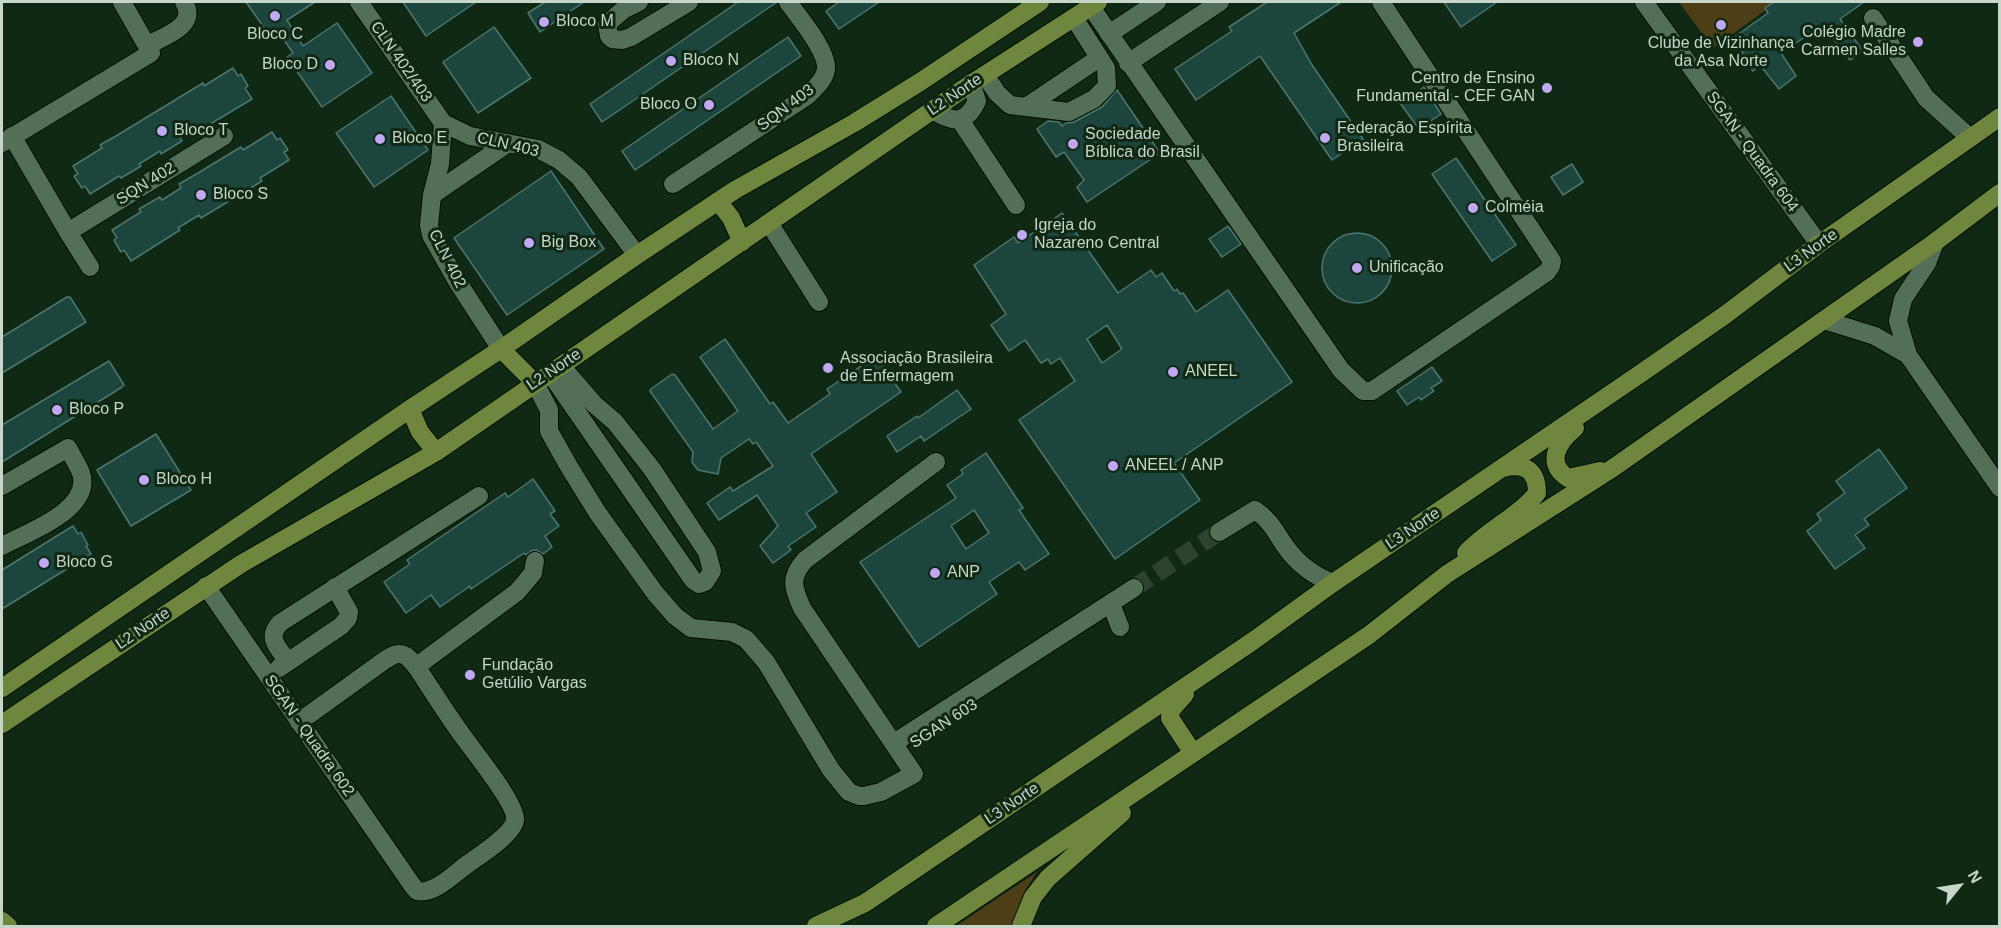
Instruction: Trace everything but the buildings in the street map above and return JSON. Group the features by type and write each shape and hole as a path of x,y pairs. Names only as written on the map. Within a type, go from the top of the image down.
{"main road":[{"name":"L2 Norte","path":"2,688 718,201 863,117 1040,2"},
{"name":"L2 Norte","path":"2,724 206,586 436,452 978,79 1095,4"},
{"name":"L3 Norte","path":"816,927 865,903 1253,641 1333,583 1503,469 1725,315 1818,244 2000,117"},
{"path":"936,927 1369,634 1446,574 1613,468 1935,242 2000,193"},
{"path":"718,201 731,218 742,242"},
{"path":"501,349 534,383"},
{"path":"1613,468 1568,478 1560,472 1555,455 1566,435 1636,376"},
{"path":"410,409 420,432 436,452"},
{"path":"1446,574 1483,536 1527,504 1538,493 1536,482 1527,468 1521,465 1503,469"},
{"path":"1193,753 1170,718 1171,710 1200,677"},
{"path":"1021,927 1033,897 1048,878 1124,811 1158,776"},
{"path":"2,921 8,927"}],"street":[{"path":"90,267 7,140 151,52 122,2"},
{"path":"148,45 181,27 188,14 184,2"},
{"name":"CLN 402/403","path":"359,2 443,123"},
{"path":"639,2 623,10 608,24 609,36 612,39 622,40 631,37 689,2"},
{"name":"SQN 403","path":"673,184 807,96 820,83 826,69 824,56 788,2"},
{"path":"1109,34 1157,2"},
{"path":"1128,63 1220,2"},
{"path":"1095,4 1109,34 1128,63 1341,370 1363,391 1372,391 1547,272 1552,261 1381,2"},
{"name":"SGAN - Quadra 604","path":"1644,2 1818,244"},
{"path":"978,79 1010,105 1069,111 1094,99 1107,86 1106,68 1074,18"},
{"path":"1873,18 1926,98 1970,138"},
{"path":"1026,107 1099,58"},
{"path":"932,111 949,120 960,120 972,112 977,101 978,79"},
{"path":"960,120 1016,205"},
{"name":"CLN 403","path":"443,123 470,136 538,149 559,160 579,177 637,255"},
{"name":"CLN 402","path":"443,123 440,164 432,195 429,225 431,235 457,281 501,349"},
{"name":"SQN 402","path":"68,232 224,136"},
{"path":"432,195 508,143"},
{"path":"769,223 819,302"},
{"path":"1935,242 1927,263 1902,299 1898,321 1908,355 1998,489"},
{"path":"1824,320 1875,336 1908,355"},
{"path":"556,369 615,422 647,462 707,552 712,571 705,582 699,584 693,580 623,479 556,369"},
{"path":"534,383 549,410 549,431 597,512 656,593 675,616 691,628 732,632 746,639 765,662 831,770 849,792 859,796 881,792 914,774 802,608 794,591 794,580 798,568 805,560 936,462"},
{"path":"2,486 68,448 81,474 80,494 70,508 51,521 2,546"},
{"path":"623,479 647,462"},
{"path":"288,662 274,642 274,630 280,623 479,496"},
{"path":"1219,532 1255,510 1267,518 1287,548 1311,573 1333,583"},
{"path":"299,722 393,655 405,655 417,666 517,592 533,573 535,561"},
{"name":"SGAN - Quadra 602","path":"206,586 412,885 417,891 422,892 429,891 450,878 505,835 513,826 515,819 514,811 502,792 444,710 417,666"},
{"path":"268,676 341,626 348,618 349,612 335,587"},
{"name":"SGAN 603","path":"897,748 1115,615 1134,588"}],"shaded area":[{"name":"Clube de Vizinhança da Asa Norte","path":"1679,2 1777,2 1713,48"},
{"path":"1037,872 1026,889 1013,926 956,926"}],"tunnel":[{"path":"1134,588 1219,532"}],"place":[{"name":"Bloco C","path":"275,16"},
{"name":"Bloco M","path":"544,22"},
{"name":"Clube de Vizinhança da Asa Norte","path":"1721,25"},
{"name":"Colégio Madre Carmen Salles","path":"1918,42"},
{"name":"Bloco N","path":"671,61"},
{"name":"Bloco D","path":"330,65"},
{"name":"Centro de Ensino Fundamental - CEF GAN","path":"1547,88"},
{"name":"Bloco O","path":"709,105"},
{"name":"Bloco T","path":"162,131"},
{"name":"Federação Espírita Brasileira","path":"1325,138"},
{"name":"Bloco E","path":"380,139"},
{"name":"Sociedade Bíblica do Brasil","path":"1073,144"},
{"name":"Bloco S","path":"201,195"},
{"name":"Colméia","path":"1473,208"},
{"name":"Igreja do Nazareno Central","path":"1022,235"},
{"name":"Big Box","path":"529,243"},
{"name":"Unificação","path":"1357,268"},
{"name":"Associação Brasileira de Enfermagem","path":"828,368"},
{"name":"ANEEL","path":"1173,372"},
{"name":"Bloco P","path":"57,410"},
{"name":"ANEEL / ANP","path":"1113,466"},
{"name":"Bloco H","path":"144,480"},
{"name":"Bloco G","path":"44,563"},
{"name":"ANP","path":"935,573"},
{"name":"Fundação Getúlio Vargas","path":"470,675"}]}
